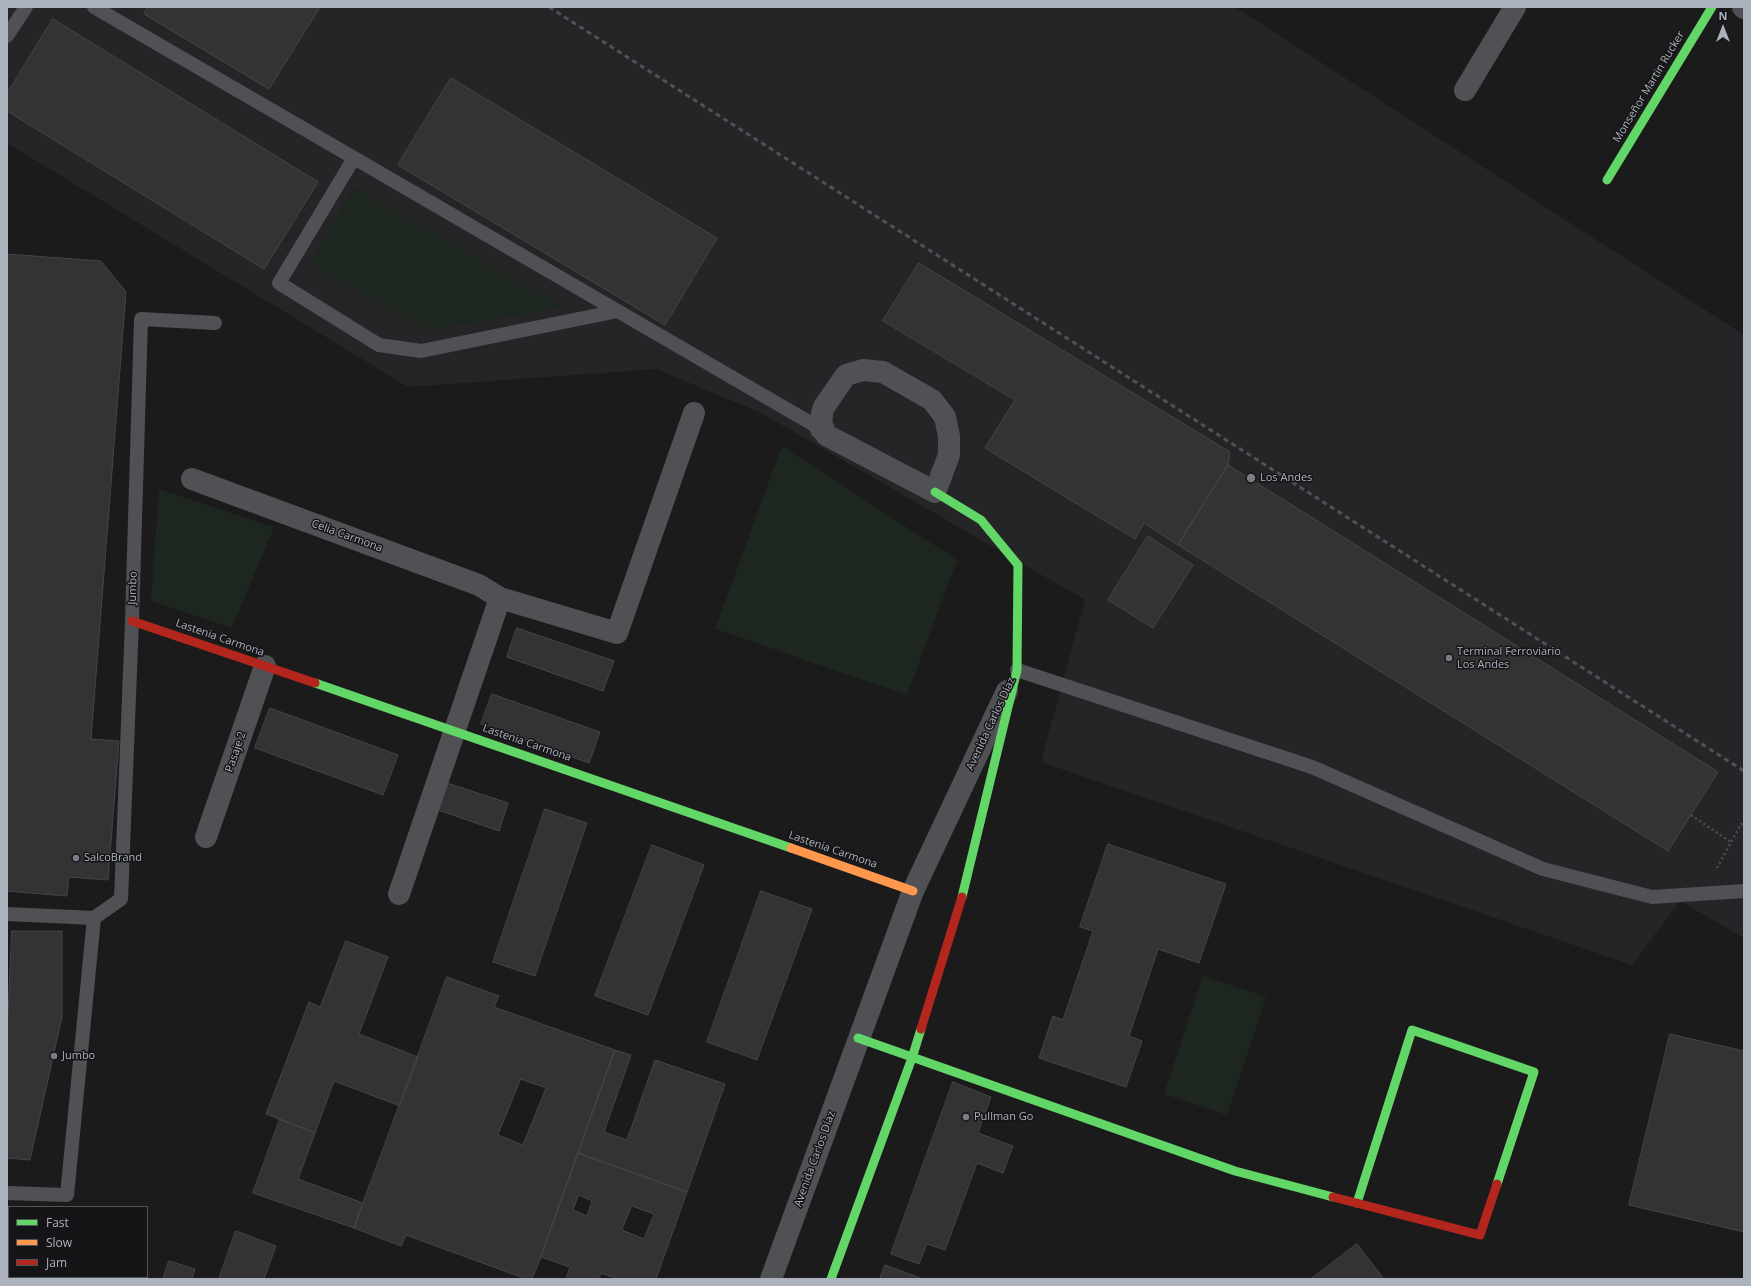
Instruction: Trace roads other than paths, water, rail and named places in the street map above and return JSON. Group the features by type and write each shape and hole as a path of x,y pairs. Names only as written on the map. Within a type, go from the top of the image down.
{"street":[{"path":"1465,90 1516,7"},
{"name":"Monseñor Martin Rucker","path":"1607,180 1712,7"},
{"path":"935,492 949,455 949,436 945,417 932,400 883,372 864,370 846,375 824,407 821,429 823,427 826,435 935,492 981,520 1018,566 1017,670"},
{"name":"Celia Carmona","path":"192,480 479,585 500,598 617,633 694,413"},
{"path":"399,894 500,598"},
{"name":"Lastenia Carmona","path":"132,621 454,730 913,891"},
{"name":"Pasaje 2","path":"206,837 265,666"},
{"name":"Avenida Carlos Díaz","path":"771,1279 913,891 1017,670"},
{"name":"Avenida Carlos Díaz","path":"832,1279 912,1058 960,905 1017,670"},
{"path":"858,1038 1235,1171 1480,1235 1534,1072 1412,1030 1357,1202"}],"lane":[{"path":"7,36 26,7"},
{"path":"94,7 821,429"},
{"path":"354,158 279,283 379,345 421,350 618,311"},
{"name":"Jumbo","path":"94,918 121,899 132,621 141,319 215,323"},
{"path":"1017,670 1312,767 1543,869 1652,897 1744,891"},
{"path":"7,914 94,918 67,1195 23,1200 7,1193"}],"railway":[{"path":"549,7 1744,771"}],"place":[{"name":"Los Andes","path":"1251,478"},
{"name":"Terminal Ferroviario Los Andes","path":"1449,658"},
{"name":"SalcoBrand","path":"76,858"},
{"name":"Jumbo","path":"54,1056"},
{"name":"Pullman Go","path":"966,1117"}]}
